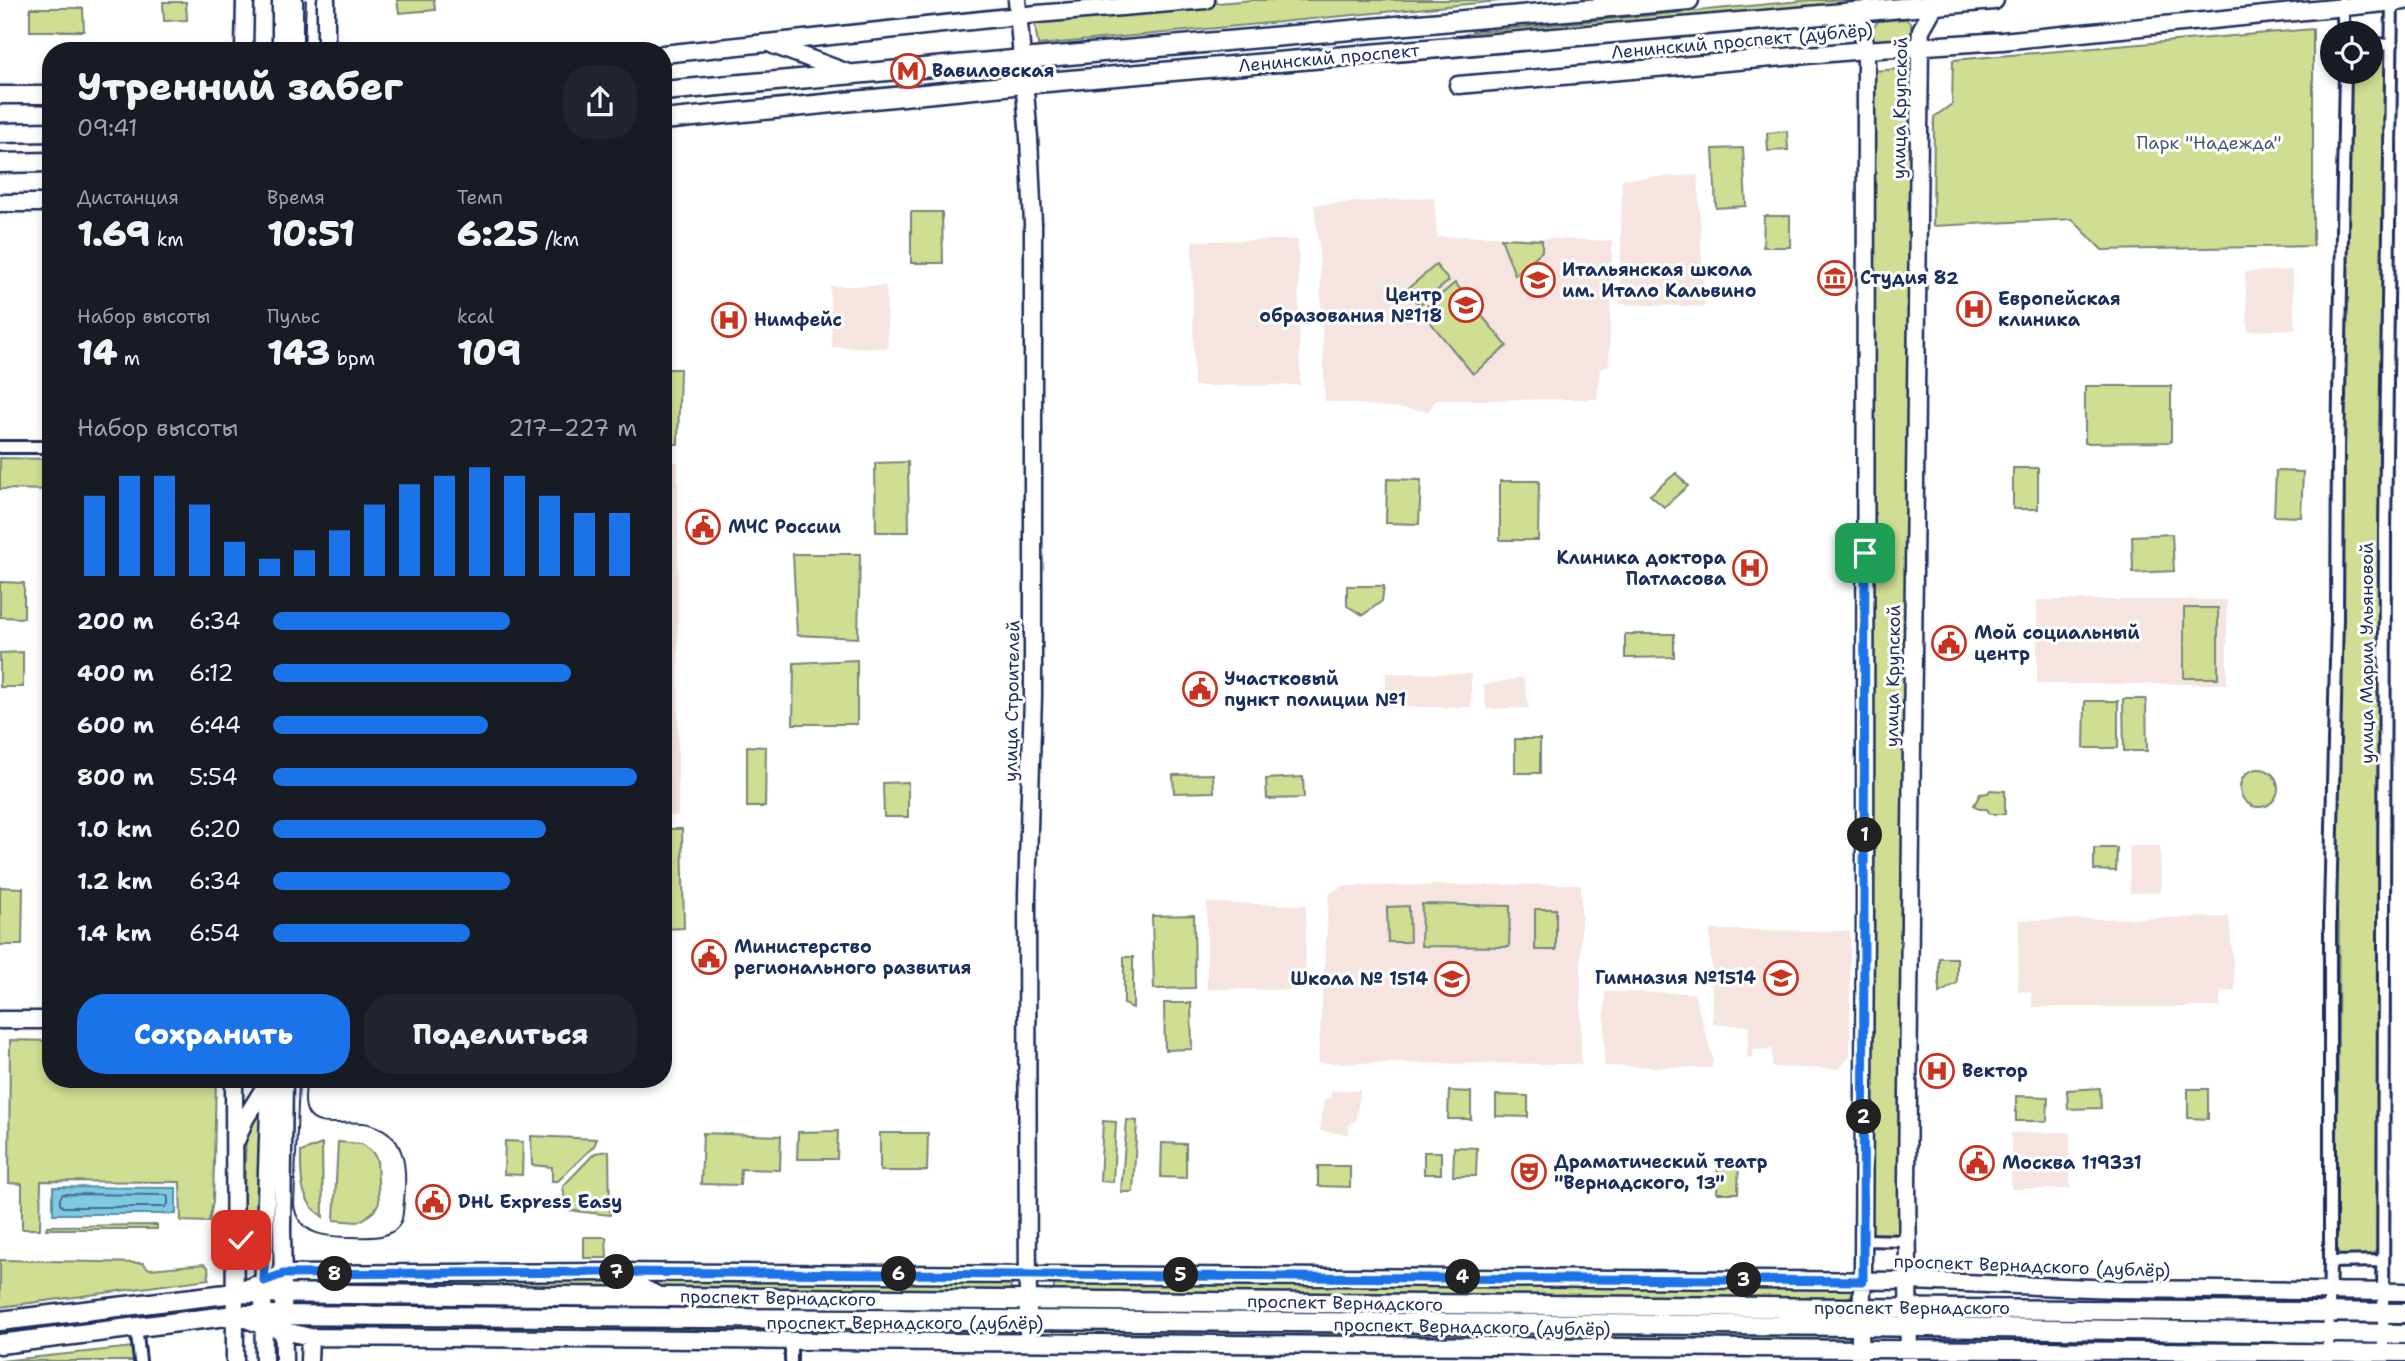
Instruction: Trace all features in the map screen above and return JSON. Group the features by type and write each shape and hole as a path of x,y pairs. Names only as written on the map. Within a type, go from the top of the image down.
{"main road":[{"name":"Ленинский проспект","path":"672,90 1689,0"},
{"name":"Ленинский проспект","path":"672,119 1024,84 1994,0"},
{"path":"0,133 42,132"},
{"path":"0,163 42,162"},
{"name":"проспект Вернадского","path":"235,1293 264,1287 284,1293 2405,1313"},
{"path":"0,1321 235,1293"},
{"path":"0,1344 235,1315"},
{"name":"проспект Вернадского","path":"235,1315 284,1323 662,1318 1028,1319 2405,1334"}],"street":[{"path":"244,42 245,0"},
{"path":"281,0 281,42"},
{"path":"294,0 294,42"},
{"path":"326,0 326,42"},
{"path":"672,53 767,43 1017,8 1206,0"},
{"name":"Ленинский проспект (дублёр)","path":"1458,85 1920,45 2002,41 2342,4 2397,2"},
{"name":"улица Марии Ульяновой","path":"2383,1353 2385,534 2388,455 2386,366 2392,45 2397,2"},
{"name":"улица Крупской","path":"1909,1356 1907,1149 1920,45 1921,30 1935,5"},
{"name":"улица Строителей","path":"1017,8 1033,224 1033,696 1027,895 1030,1274 1028,1343"},
{"name":"улица Крупской","path":"1846,14 1860,26 1865,36 1863,1281 1860,1355"},
{"path":"767,43 853,74"},
{"path":"2383,45 2392,45"},
{"name":"улица Марии Ульяновой","path":"2328,1353 2330,912 2344,84"},
{"path":"0,95 42,96"},
{"path":"0,203 42,203"},
{"path":"0,447 42,447"},
{"path":"0,1020 42,1020"},
{"path":"234,1088 235,1361"},
{"path":"234,1147 245,1119 265,1088"},
{"path":"264,1361 269,1088"},
{"path":"284,1088 284,1361"},
{"path":"234,1229 241,1240 249,1244 265,1244 279,1236 282,1228"},
{"path":"1863,1240 1908,1241"},
{"path":"2330,1262 2383,1261"},
{"name":"проспект Вернадского (дублёр)","path":"608,1272 661,1297"},
{"name":"проспект Вернадского (дублёр)","path":"264,1287 283,1274 608,1272 1909,1281 2117,1289 2405,1292"},
{"path":"127,1304 137,1309 139,1314 133,1327 140,1361"},
{"path":"622,1341 662,1318"},
{"path":"1345,1322 1374,1346"},
{"name":"проспект Вернадского (дублёр)","path":"284,1323 310,1337 1374,1346 1909,1356 2405,1353"},
{"path":"309,1361 310,1337"},
{"path":"791,1361 792,1341"}],"shaded area":[{"path":"1698,175 1704,307 1620,304 1622,179"},
{"name":"Центр образования №118","path":"1434,197 1437,237 1488,236 1612,241 1609,365 1600,369 1597,399 1437,400 1428,411 1325,401 1319,246 1314,205"},
{"path":"1298,240 1300,385 1194,386 1192,241"},
{"path":"2292,270 2295,329 2248,331 2245,272"},
{"path":"830,286 886,286 888,348 832,347"},
{"path":"672,462 678,462 678,816 672,816"},
{"path":"2037,600 2227,600 2227,684 2037,684"},
{"path":"1386,673 1471,674 1471,707 1386,707"},
{"path":"1523,677 1529,708 1486,709 1484,685"},
{"path":"2129,846 2160,846 2161,892 2130,893"},
{"name":"Школа № 1514","path":"1581,884 1581,1064 1318,1063 1329,894 1344,886"},
{"path":"1207,903 1306,905 1305,990 1207,989"},
{"path":"2229,917 2235,991 2220,991 2220,1007 2032,1007 2031,992 2018,991 2019,920"},
{"name":"Гимназия №1514","path":"1710,930 1850,931 1850,1057 1838,1069 1772,1067 1772,1049 1753,1050 1752,1058 1747,1058 1749,1026 1713,1024"},
{"path":"1605,992 1694,993 1713,1059 1712,1068 1604,1066"},
{"path":"1360,1090 1356,1120 1349,1125 1348,1134 1320,1131 1324,1100 1331,1098 1331,1091"},
{"path":"2070,1132 2070,1189 2011,1189 2011,1133"}],"green space":[{"path":"397,0 434,0 435,10 399,13"},
{"path":"1252,0 1510,0 1038,45 1034,19"},
{"path":"1811,0 1886,0 1447,41 1473,32"},
{"path":"163,2 186,2 187,20 164,21"},
{"path":"30,8 83,8 84,31 30,31"},
{"path":"1906,19 1911,23 1913,34 1908,40 1879,43 1873,38 1873,28 1878,21"},
{"name":"Парк \"Надежда\"","path":"2313,29 2313,246 2102,250 2072,219 1933,226 1934,117 1952,104 1953,60"},
{"path":"2383,53 2389,58 2378,1249 2369,1257 2341,1256 2336,1250 2339,923 2336,922 2336,769 2340,768 2346,84 2383,84"},
{"path":"1915,68 1904,1237 1867,1237 1872,71"},
{"path":"1787,131 1788,150 1768,151 1767,133"},
{"path":"1743,148 1746,206 1716,208 1713,149"},
{"path":"911,212 942,212 943,263 911,263"},
{"path":"1764,216 1790,216 1790,247 1763,247"},
{"path":"1501,238 1542,240 1542,251 1515,275"},
{"path":"1436,265 1449,281 1419,305 1406,290"},
{"path":"1455,283 1507,346 1473,374 1421,311"},
{"path":"672,369 680,369 678,444 672,444"},
{"path":"2085,386 2171,386 2171,442 2085,443"},
{"path":"0,458 42,459 42,490 0,489"},
{"path":"908,462 909,532 876,532 875,463"},
{"path":"2013,468 2038,468 2038,509 2013,509"},
{"path":"2276,471 2303,472 2301,517 2274,516"},
{"path":"1676,473 1688,486 1664,507 1650,495"},
{"path":"1387,479 1421,480 1419,524 1386,523"},
{"path":"1500,481 1539,481 1538,540 1500,540"},
{"path":"2172,534 2174,571 2133,573 2132,536"},
{"path":"793,554 860,554 858,638 797,635"},
{"path":"0,582 24,583 24,618 0,617"},
{"path":"1347,586 1384,586 1382,601 1363,615 1347,606"},
{"path":"2184,608 2218,608 2218,678 2184,678"},
{"path":"1625,634 1674,634 1674,657 1625,658"},
{"path":"23,652 23,687 0,687 0,653"},
{"path":"857,660 857,724 793,724 794,663"},
{"path":"2123,699 2146,699 2147,751 2124,751"},
{"path":"2085,701 2118,701 2118,748 2084,748"},
{"path":"1515,739 1540,739 1540,773 1515,773"},
{"path":"747,746 766,747 765,807 747,807"},
{"path":"2259,769 2273,774 2278,788 2273,802 2259,807 2245,802 2240,788 2245,774"},
{"path":"1213,774 1214,792 1174,793 1173,775"},
{"path":"1303,777 1304,798 1267,799 1266,779"},
{"path":"908,782 908,817 884,817 883,783"},
{"path":"1990,790 2005,791 2005,814 1990,814 1987,809 1979,809 1974,805 1980,794"},
{"path":"672,829 682,829 684,928 672,929"},
{"path":"2094,848 2117,848 2116,871 2094,870"},
{"path":"0,887 23,888 22,945 0,945"},
{"path":"1422,904 1510,906 1509,947 1421,946"},
{"path":"1409,906 1410,942 1388,942 1387,907"},
{"path":"1535,909 1556,909 1556,950 1535,950"},
{"path":"1194,915 1195,988 1154,989 1152,916"},
{"path":"1124,957 1133,957 1133,1008 1124,1004"},
{"path":"1939,958 1957,958 1957,983 1939,993"},
{"path":"1164,1003 1191,1003 1192,1049 1165,1050"},
{"path":"10,1040 42,1041 42,1088 216,1088 213,1202 209,1222 181,1221 180,1182 41,1181 40,1229 22,1229 22,1184 9,1183"},
{"path":"2100,1088 2101,1108 2068,1109 2067,1090"},
{"path":"2188,1089 2208,1089 2208,1119 2188,1118"},
{"path":"1449,1091 1471,1092 1471,1119 1448,1119"},
{"path":"1496,1095 1528,1096 1528,1117 1496,1116"},
{"path":"2016,1096 2048,1097 2047,1121 2016,1121"},
{"path":"259,1111 262,1114 259,1233 251,1239 243,1232 246,1132"},
{"path":"1127,1120 1137,1121 1133,1192 1121,1192"},
{"path":"1103,1121 1116,1122 1113,1182 1100,1181"},
{"path":"838,1131 837,1159 797,1159 798,1132"},
{"path":"703,1133 781,1136 780,1170 741,1169 740,1185 701,1184"},
{"path":"880,1133 928,1133 927,1171 880,1171"},
{"path":"531,1136 597,1139 594,1146 558,1181 552,1181 552,1167 532,1165"},
{"path":"505,1141 523,1142 522,1175 504,1174"},
{"path":"338,1142 362,1144 377,1160 379,1202 374,1211 357,1222 334,1220"},
{"path":"1162,1143 1186,1144 1186,1178 1161,1177"},
{"path":"322,1144 323,1217 309,1204 305,1196 301,1171 301,1152"},
{"path":"1454,1147 1477,1148 1476,1176 1453,1176"},
{"path":"609,1151 610,1215 566,1210 563,1186 595,1153"},
{"path":"1424,1152 1441,1152 1441,1174 1424,1174"},
{"path":"1718,1161 1739,1161 1738,1193 1717,1193"},
{"path":"1318,1166 1350,1166 1350,1187 1318,1186"},
{"path":"157,1225 157,1229 46,1229 47,1226"},
{"path":"584,1237 606,1237 607,1258 584,1258"},
{"path":"0,1260 143,1263 149,1269 204,1264 208,1267 209,1279 0,1307"},
{"path":"408,1277 609,1278 626,1288 408,1287"},
{"path":"653,1280 1010,1281 1012,1284 1010,1289 1005,1290 653,1289"},
{"path":"1054,1282 1853,1290 1847,1298 1054,1292"},
{"path":"331,1302 1014,1306 1013,1309 331,1306"},
{"path":"131,1312 128,1318 0,1335 0,1326"},
{"path":"321,1324 625,1328 618,1332 321,1329"},
{"path":"656,1326 1013,1330 1012,1335 651,1335 651,1329"},
{"path":"1053,1328 1348,1331 1353,1335 1352,1338 1053,1337"},
{"path":"1373,1331 1845,1335 1852,1340 1373,1339"},
{"path":"133,1347 136,1360 133,1361 0,1361"}],"water":[{"path":"53,1187 176,1188 176,1214 53,1214"}],"tram line":[{"path":"304,42 306,0"},
{"path":"299,1088 294,1205 301,1223 316,1233 334,1236 369,1237 392,1232 401,1221 403,1212 405,1173 400,1149 385,1131 372,1125 325,1123 312,1118 305,1104 306,1088"}],"place":[{"name":"Вавиловская","path":"908,71"},
{"name":"Студия 82","path":"1835,278"},
{"name":"Итальянская школа им. Итало Кальвино","path":"1538,280"},
{"name":"Центр образования №118","path":"1466,305"},
{"name":"Европейская клиника","path":"1974,309"},
{"name":"Нимфейс","path":"729,320"},
{"name":"МЧС России","path":"703,527"},
{"name":"Клиника доктора Патласова","path":"1750,568"},
{"name":"Мой социальный центр","path":"1949,643"},
{"name":"Участковый пункт полиции №1","path":"1200,689"},
{"name":"Министерство регионального развития","path":"709,957"},
{"name":"Гимназия №1514","path":"1781,978"},
{"name":"Школа № 1514","path":"1452,979"},
{"name":"Вектор","path":"1937,1071"},
{"name":"Москва 119331","path":"1977,1163"},
{"name":"Драматический театр \"Вернадского, 13\"","path":"1529,1172"},
{"name":"DHL Express Easy","path":"433,1202"}],"route":[{"path":"241,1240 249,1244 265,1244 264,1281 283,1274 608,1272 1863,1281 1865,553"}]}
